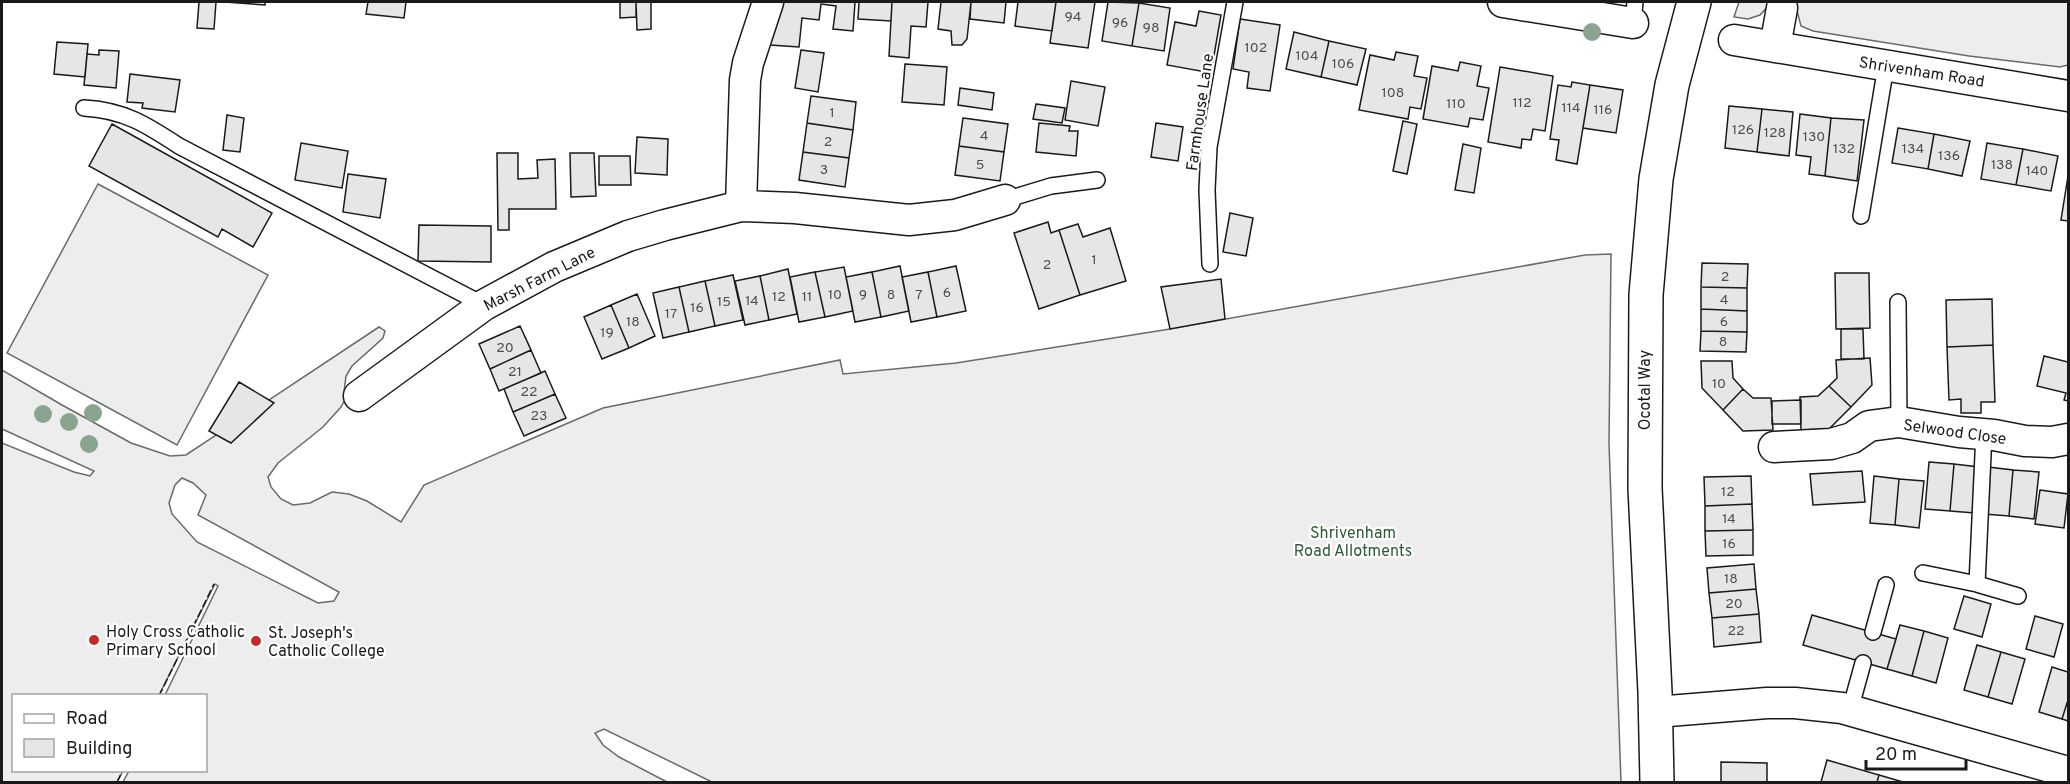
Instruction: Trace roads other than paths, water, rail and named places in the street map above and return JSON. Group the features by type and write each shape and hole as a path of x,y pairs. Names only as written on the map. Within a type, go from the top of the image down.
{"main road":[{"name":"Ocotal Way","path":"1657,783 1656,712 1645,498 1646,295 1656,180 1672,85 1694,2"}],"street":[{"path":"741,206 745,81 748,63 768,2"},
{"path":"1503,2 1634,12"},
{"path":"1775,47 1782,8"},
{"name":"Shrivenham Road","path":"1734,40 2068,96"},
{"name":"Marsh Farm Lane","path":"358,396 484,305 554,267 628,236 741,206 795,208 909,220 955,215 1005,200"},
{"name":"Selwood Close","path":"1774,447 1831,444 1852,438 1869,426 1899,422 2025,441 2052,442 2068,439"},
{"path":"1656,712 1767,703 1818,705 1850,710 2068,772"}],"lane":[{"name":"Farmhouse Lane","path":"1210,264 1207,190 1209,147 1235,2"},
{"path":"1861,216 1886,66"},
{"path":"84,108 115,112 133,118 178,146 484,305"},
{"name":"Marsh Farm Lane","path":"1005,200 1051,186 1097,180"},
{"path":"1898,302 1899,422"},
{"path":"1977,584 1984,433"},
{"path":"1923,573 1977,584 2018,596"},
{"path":"1873,632 1886,585"},
{"path":"1850,710 1863,663"}],"place":[{"name":"Holy Cross Catholic Primary School","path":"94,640"},
{"name":"St. Joseph's Catholic College","path":"256,641"}],"park label":[{"name":"Shrivenham Road Allotments","path":"1353,541"}]}
